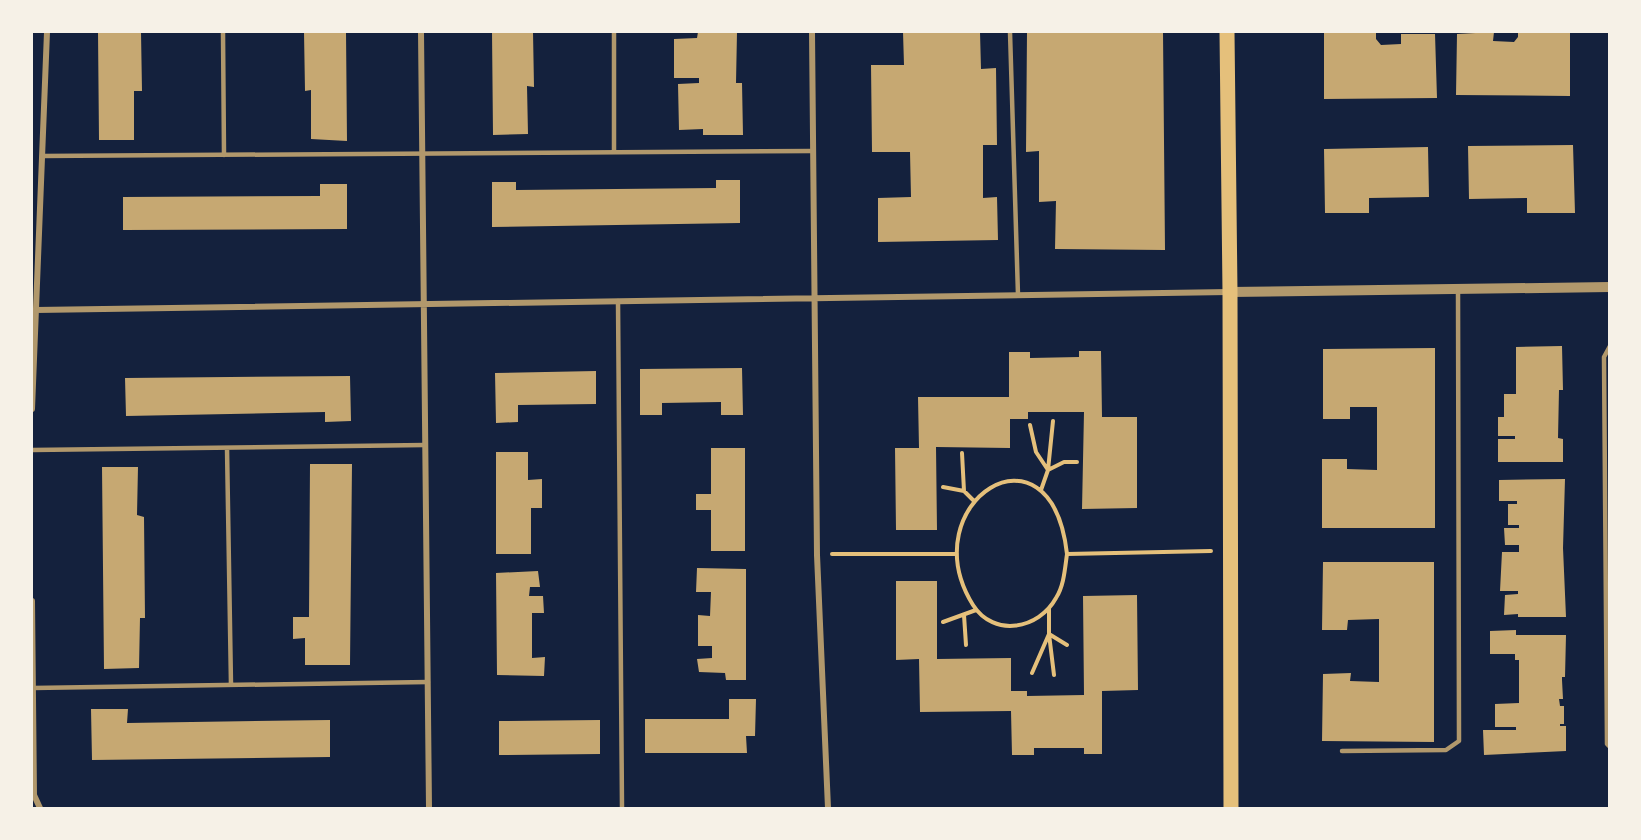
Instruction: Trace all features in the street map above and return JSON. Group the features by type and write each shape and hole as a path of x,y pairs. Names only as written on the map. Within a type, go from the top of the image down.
{"main road":[{"path":"1227,32 1231,808"}],"street":[{"path":"32,409 47,32"},
{"path":"421,32 429,808"},
{"path":"812,32 817,555 828,808"},
{"path":"36,310 1610,287"},
{"path":"32,601 34,795 40,808"}],"lane":[{"path":"223,32 224,155"},
{"path":"614,32 614,152"},
{"path":"1010,32 1018,295"},
{"path":"42,156 813,151"},
{"path":"1342,751 1446,750 1459,741 1458,289"},
{"path":"618,301 622,808"},
{"path":"1610,346 1604,357 1607,744 1610,747"},
{"path":"32,450 425,445"},
{"path":"227,448 231,685"},
{"path":"33,688 428,682"}],"path":[{"path":"1041,490 1048,470 1053,421"},
{"path":"1030,425 1035,452 1048,470"},
{"path":"962,453 964,491"},
{"path":"1048,470 1064,462 1077,462"},
{"path":"1008,481 1025,483 1041,490 1058,514 1064,531 1067,554 1065,572 1057,597 1044,615 1030,623 1016,626 986,619 976,610 967,595 961,580 957,554 959,534 974,501 991,486 1008,481"},
{"path":"943,487 964,491 974,501"},
{"path":"1067,554 1230,550"},
{"path":"817,555 957,554"},
{"path":"1049,608 1049,634 1054,675"},
{"path":"943,622 976,610"},
{"path":"964,615 966,645"},
{"path":"1049,634 1067,645"},
{"path":"1032,673 1049,634"}],"building":[{"path":"98,32 141,32 142,91 134,91 134,140 99,140"},
{"path":"304,32 346,32 347,141 311,139 311,90 305,91"},
{"path":"492,32 533,32 534,87 527,86 528,134 493,135"},
{"path":"698,32 737,32 736,83 742,83 743,135 703,135 703,129 679,130 678,84 699,83 699,78 674,78 674,39 697,38"},
{"path":"903,32 980,32 981,69 996,68 997,145 983,145 983,198 997,197 998,240 878,242 878,198 911,197 910,152 872,152 871,65 904,65"},
{"path":"1027,32 1163,32 1165,250 1055,249 1056,201 1039,202 1039,151 1026,152"},
{"path":"1324,32 1376,32 1376,39 1381,45 1401,44 1401,34 1435,34 1437,98 1324,99"},
{"path":"1494,32 1493,41 1514,42 1518,37 1518,32 1570,32 1570,96 1456,95 1457,34"},
{"path":"1573,145 1575,213 1527,213 1527,198 1469,199 1468,146"},
{"path":"1428,147 1429,197 1369,198 1369,213 1325,213 1324,149"},
{"path":"716,180 740,180 740,223 492,227 492,182 516,182 516,190 716,188"},
{"path":"320,184 347,184 347,229 123,230 123,197 320,196"},
{"path":"1562,346 1563,390 1559,390 1558,438 1563,439 1563,462 1498,462 1498,439 1515,439 1515,436 1498,436 1498,417 1504,417 1504,394 1516,394 1516,347"},
{"path":"1435,348 1435,528 1322,528 1322,459 1347,459 1347,469 1377,470 1377,407 1350,407 1350,419 1323,419 1323,349"},
{"path":"1079,351 1101,351 1102,417 1137,417 1137,508 1082,509 1084,412 1028,412 1028,419 1010,419 1010,448 936,447 937,530 896,530 895,448 919,448 918,397 1009,397 1009,352 1030,352 1030,358 1079,357"},
{"path":"742,368 743,415 721,415 721,402 662,403 662,415 640,415 640,369"},
{"path":"596,371 596,404 518,405 518,422 496,423 495,373"},
{"path":"350,376 351,421 325,422 325,412 126,416 125,378"},
{"path":"711,448 745,448 745,551 711,551 711,510 696,510 696,494 711,494"},
{"path":"496,452 528,452 528,480 542,479 542,508 531,508 531,554 496,554"},
{"path":"310,464 352,464 350,665 305,665 305,638 293,639 293,617 309,617"},
{"path":"102,467 138,467 137,515 144,517 145,618 140,618 139,668 104,669"},
{"path":"1565,479 1563,548 1566,617 1504,615 1505,595 1518,594 1518,591 1500,591 1502,552 1519,552 1519,545 1505,545 1504,528 1519,528 1519,525 1508,525 1508,504 1517,504 1517,501 1499,501 1499,480"},
{"path":"1323,562 1434,562 1434,742 1322,741 1323,674 1351,673 1350,681 1379,682 1379,619 1348,620 1347,630 1322,630"},
{"path":"697,568 746,569 746,680 726,680 725,673 699,672 697,659 712,658 712,646 698,646 698,615 710,616 711,592 696,592"},
{"path":"538,571 540,587 530,587 529,596 543,596 544,613 532,613 532,658 545,657 544,676 497,675 496,573"},
{"path":"896,581 937,581 937,659 1011,658 1011,691 1027,691 1027,696 1084,695 1083,596 1137,595 1138,690 1102,691 1102,754 1084,754 1084,748 1034,748 1034,755 1012,755 1011,711 920,712 919,659 896,660"},
{"path":"1516,630 1516,635 1566,635 1565,677 1562,677 1563,699 1559,699 1560,706 1564,706 1564,724 1560,726 1566,726 1566,751 1484,755 1483,730 1516,730 1516,727 1495,727 1495,704 1519,703 1519,660 1515,660 1515,654 1490,654 1490,631"},
{"path":"729,699 756,699 755,736 746,736 747,753 645,753 645,719 729,719"},
{"path":"91,709 128,709 127,723 330,720 330,757 92,760"},
{"path":"600,720 600,754 499,755 499,721"}]}
